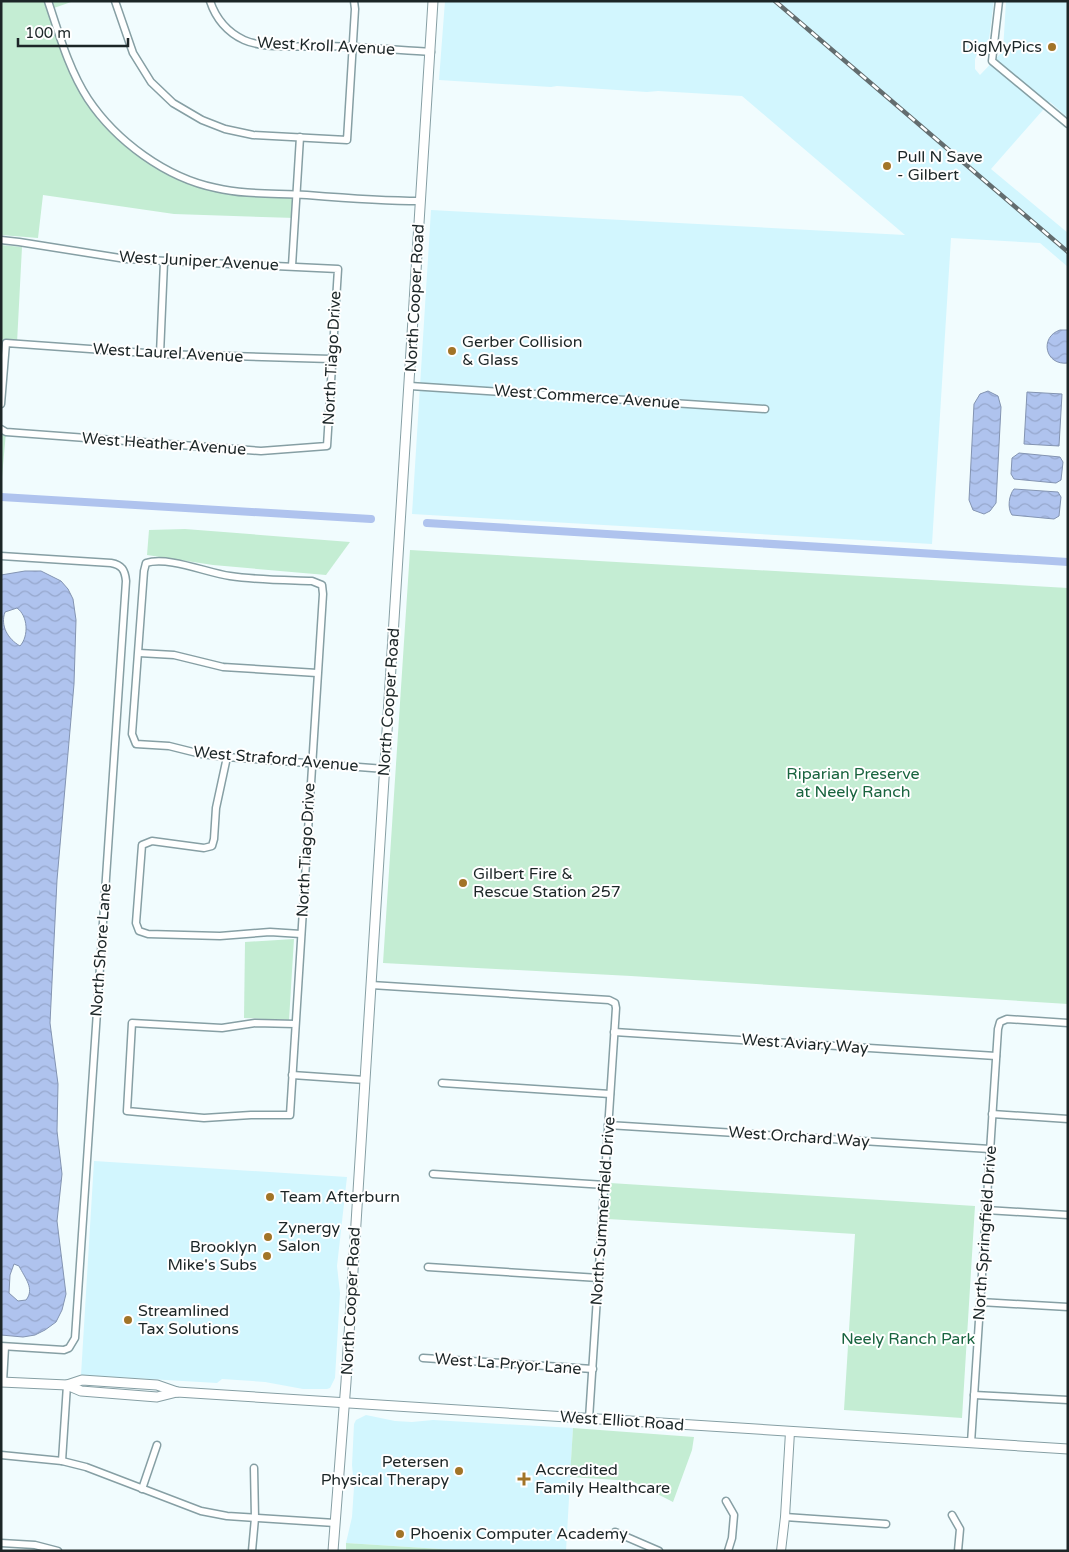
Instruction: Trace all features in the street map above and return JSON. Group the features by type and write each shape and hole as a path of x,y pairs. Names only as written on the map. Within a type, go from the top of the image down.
{"main road":[{"name":"North Cooper Road","path":"333,1551 345,1403 364,1080 434,1"},
{"name":"West Elliot Road","path":"2,1382 67,1385 82,1380 157,1385 177,1392 1068,1450"}],"street":[{"path":"48,1 73,72 88,99 106,122 128,142 151,160 186,179 215,188 253,194 420,201"},
{"path":"115,1 133,53 151,82 173,102 202,120 225,129 253,136 347,140 354,1"},
{"name":"West Kroll Avenue","path":"210,1 221,23 246,41 264,45 352,47 431,52"},
{"path":"999,1 992,61 1068,124"},
{"path":"292,266 300,137"},
{"name":"West Juniper Avenue","path":"1,240 126,259 338,269"},
{"path":"160,354 164,262"},
{"name":"North Tiago Drive","path":"327,446 338,269"},
{"name":"West Laurel Avenue","path":"1,404 6,342 160,354 332,359"},
{"name":"West Commerce Avenue","path":"410,386 765,409"},
{"name":"West Heather Avenue","path":"1,429 6,432 261,451 327,446"},
{"name":"North Shore Lane","path":"1,556 116,564 124,570 126,581 75,1338 69,1348 64,1350 3,1346"},
{"name":"North Tiago Drive","path":"139,653 146,563 152,561 182,565 229,576 312,581 322,584 323,594 290,1115 204,1118 126,1111 132,1023 222,1028 255,1023 295,1024"},
{"path":"139,653 174,655 223,667 317,673"},
{"name":"West Straford Avenue","path":"139,653 132,734 136,744 169,746 201,754 227,757 385,769"},
{"path":"227,757 216,808 212,846 204,848 152,841 142,845 136,923 139,931 148,934 220,936 270,932 301,934"},
{"name":"North Summerfield Drive","path":"371,985 609,1000 615,1003 590,1419"},
{"name":"North Springfield Drive","path":"971,1443 998,1029 1000,1022 1007,1019 1068,1023"},
{"name":"West Aviary Way","path":"614,1032 996,1056"},
{"path":"292,1075 364,1080"},
{"path":"442,1083 610,1094"},
{"path":"992,1114 1068,1119"},
{"name":"West Orchard Way","path":"608,1125 990,1150"},
{"path":"434,1174 605,1185"},
{"path":"986,1210 1068,1215"},
{"path":"428,1267 599,1278"},
{"path":"980,1302 1068,1307"},
{"path":"2,1382 3,1346"},
{"name":"West La Pryor Lane","path":"423,1358 593,1369"},
{"path":"62,1461 67,1385"},
{"path":"974,1395 1068,1400"},
{"path":"781,1551 790,1432"},
{"path":"142,1489 157,1445"},
{"path":"1,1455 62,1461 86,1467 201,1511 227,1516 335,1523"},
{"path":"252,1551 254,1468"},
{"path":"726,1500 734,1515 732,1538 728,1551"},
{"path":"952,1515 960,1530 958,1551"},
{"path":"785,1518 886,1524"},
{"path":"615,1532 659,1551"},
{"path":"1,1543 35,1545 58,1551"}],"shaded area":[{"path":"445,1 994,1 989,39 975,59 975,69 980,75 1003,51 1006,1 1068,1 1068,118 1050,102 991,169 1068,233 1068,267 1040,243 951,238 932,544 412,514 431,210 905,235 742,96 439,80"},
{"path":"94,1161 347,1177 337,1266 340,1293 335,1378 330,1388 303,1389 265,1382 222,1379 217,1383 81,1375"},
{"path":"366,1415 395,1421 433,1420 573,1428 566,1551 472,1551 346,1543 352,1517 354,1424 356,1420"}],"green space":[{"path":"1,1 74,1 51,9 73,72 88,99 127,143 184,178 215,188 296,195 295,218 174,214 43,195 38,238 1,235"},
{"path":"1,245 22,247 17,343 6,343 1,408"},
{"path":"1,429 6,432 2,477 1,477"},
{"path":"185,529 350,542 326,575 213,565 147,555 149,530"},
{"name":"Riparian Preserve at Neely Ranch","path":"410,550 1068,588 1068,1004 631,976 383,963"},
{"path":"294,939 289,1020 244,1018 245,942"},
{"name":"Neely Ranch Park","path":"610,1183 975,1206 962,1418 844,1410 855,1234 608,1219"},
{"path":"573,1428 694,1437 692,1450 673,1502 632,1481 570,1477"},
{"path":"346,1543 472,1551 346,1551"}],"water":[{"path":"1060,330 1068,330 1068,363 1060,363 1054,360 1048,350 1047,344 1049,339"},
{"path":"988,391 998,396 1001,407 996,503 990,511 984,514 973,510 969,500 974,404 980,394"},
{"path":"1027,392 1062,394 1059,446 1024,444"},
{"path":"1019,453 1060,457 1063,462 1061,480 1056,483 1014,479 1011,474 1012,458"},
{"path":"1014,489 1058,492 1061,497 1059,516 1054,519 1012,515 1009,502"},
{"path":"25,571 41,571 61,581 73,599 76,620 74,684 57,880 50,1023 58,1084 57,1131 62,1174 57,1221 66,1294 62,1310 56,1322 35,1335 23,1337 1,1335 1,575","holes":["17,608 21,612 26,626 25,637 20,646 12,640 4,627 5,612","14,1264 19,1266 28,1283 30,1292 26,1300 18,1301 9,1293 10,1275"]}],"waterway":[{"path":"1,497 371,519"},
{"path":"427,523 1068,562"}],"railway":[{"path":"775,1 1068,252"}],"place":[{"name":"DigMyPics","path":"1052,47"},
{"name":"Pull N Save - Gilbert","path":"887,166"},
{"name":"Gerber Collision & Glass","path":"452,351"},
{"name":"Gilbert Fire & Rescue Station 257","path":"463,883"},
{"name":"Team Afterburn","path":"270,1197"},
{"name":"Zynergy Salon","path":"268,1237"},
{"name":"Brooklyn Mike's Subs","path":"267,1256"},
{"name":"Streamlined Tax Solutions","path":"128,1320"},
{"name":"Petersen Physical Therapy","path":"459,1471"},
{"name":"Accredited Family Healthcare","path":"524,1479"},
{"name":"Phoenix Computer Academy","path":"400,1534"}]}
